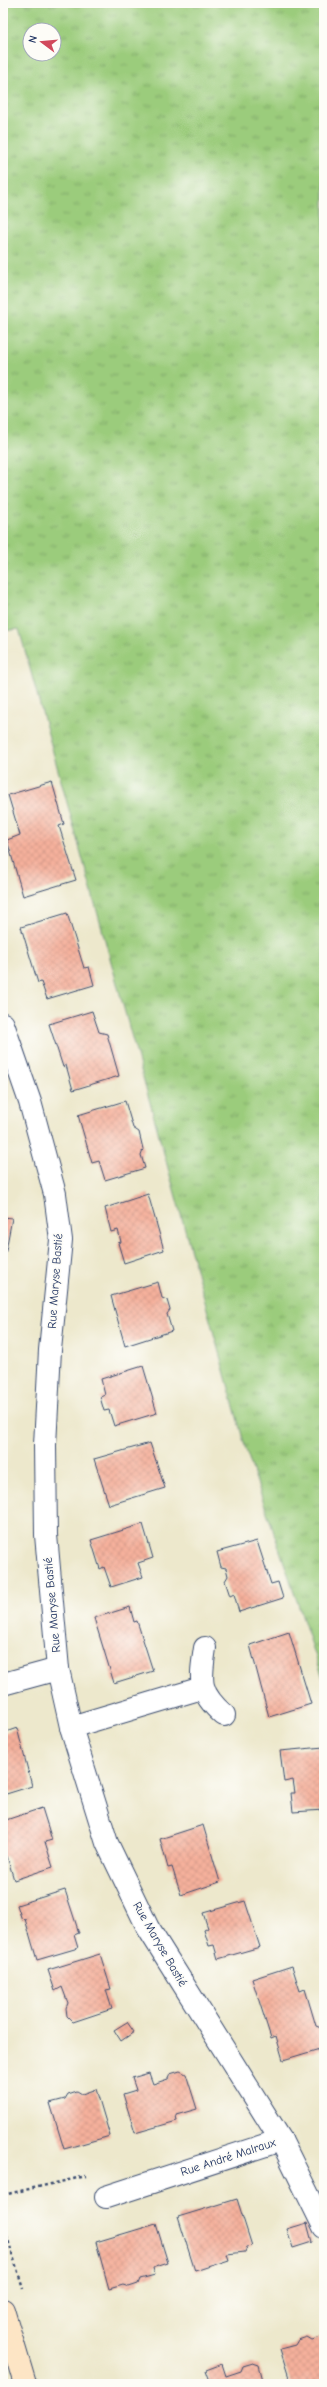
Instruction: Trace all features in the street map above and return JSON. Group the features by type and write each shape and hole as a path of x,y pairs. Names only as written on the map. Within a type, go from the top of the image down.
{"main road":[{"path":"3,2310 26,2384"}],"street":[{"name":"Rue Maryse Bastié","path":"3,1024 30,1102 55,1194 61,1240 50,1350 45,1445 46,1535 58,1669 71,1727 107,1843 148,1928 281,2140"},
{"path":"205,1648 202,1669 202,1688 210,1702 224,1715"},
{"path":"3,1684 58,1669"},
{"path":"71,1727 202,1688"},
{"name":"Rue André Malraux","path":"106,2197 281,2140 324,2227"}],"path":[{"path":"3,2195 91,2175 106,2197"}],"green space":[{"path":"3,3 324,3 324,1681 246,1450 19,629 3,631"}],"building":[{"path":"52,782 64,824 59,826 76,880 23,896 7,840 20,835 8,795"},
{"path":"67,913 84,968 89,967 94,985 47,999 41,982 38,983 21,927"},
{"path":"92,1011 99,1032 107,1034 119,1076 73,1090 66,1065 63,1067 49,1024"},
{"path":"125,1101 133,1128 139,1132 143,1149 141,1155 145,1168 105,1180 99,1161 92,1163 78,1115"},
{"path":"148,1194 164,1250 124,1263 118,1243 121,1242 118,1230 111,1232 105,1208"},
{"path":"3,1217 12,1218 4,1261 3,1261"},
{"path":"158,1282 162,1298 167,1300 170,1310 167,1314 172,1331 125,1346 111,1296"},
{"path":"143,1366 157,1413 114,1426 109,1410 104,1411 100,1397 105,1395 101,1379"},
{"path":"150,1443 165,1488 109,1505 94,1459"},
{"path":"143,1524 153,1558 138,1563 143,1577 111,1587 104,1567 100,1569 91,1540"},
{"path":"257,1541 271,1584 278,1582 283,1598 239,1612 234,1594 230,1596 225,1581 228,1576 226,1568 221,1567 217,1552"},
{"path":"130,1607 134,1622 137,1621 153,1671 114,1683 94,1618"},
{"path":"289,1632 311,1704 269,1717 250,1645"},
{"path":"17,1728 32,1786 3,1795 3,1733"},
{"path":"324,1747 324,1810 293,1812 291,1793 295,1793 293,1780 284,1782 280,1751"},
{"path":"42,1808 52,1840 45,1842 53,1867 14,1880 7,1856 3,1857 3,1821"},
{"path":"203,1825 220,1882 181,1895 172,1867 168,1868 160,1839"},
{"path":"65,1890 79,1933 74,1935 78,1948 37,1960 25,1919 22,1920 17,1905"},
{"path":"245,1901 260,1947 218,1959 214,1945 209,1946 204,1930 208,1928 203,1913"},
{"path":"100,1954 111,1989 106,1990 112,2009 73,2022 67,2016 66,2008 68,2003 62,1987 55,1991 48,1970"},
{"path":"292,1966 300,1991 305,1989 316,2026 321,2028 324,2041 321,2045 323,2048 283,2060 276,2036 271,2038 252,1979"},
{"path":"127,2022 134,2032 121,2041 114,2030"},
{"path":"180,2071 186,2074 197,2109 176,2115 177,2121 135,2133 123,2094 136,2090 132,2078 149,2073 153,2084 168,2079 170,2074"},
{"path":"96,2089 110,2136 64,2149 50,2103 65,2099 68,2094 77,2091 82,2094"},
{"path":"237,2199 252,2246 247,2247 245,2252 227,2254 229,2260 195,2271 178,2217"},
{"path":"307,2223 312,2242 293,2248 287,2229"},
{"path":"156,2224 168,2263 153,2268 155,2275 140,2279 138,2284 129,2287 123,2285 109,2289 96,2242"},
{"path":"324,2336 324,2384 291,2384 280,2349 295,2345 298,2340 307,2337 312,2340"},
{"path":"253,2363 259,2365 264,2384 202,2384 210,2381 206,2370 222,2364 226,2376 241,2371 243,2366"}]}
